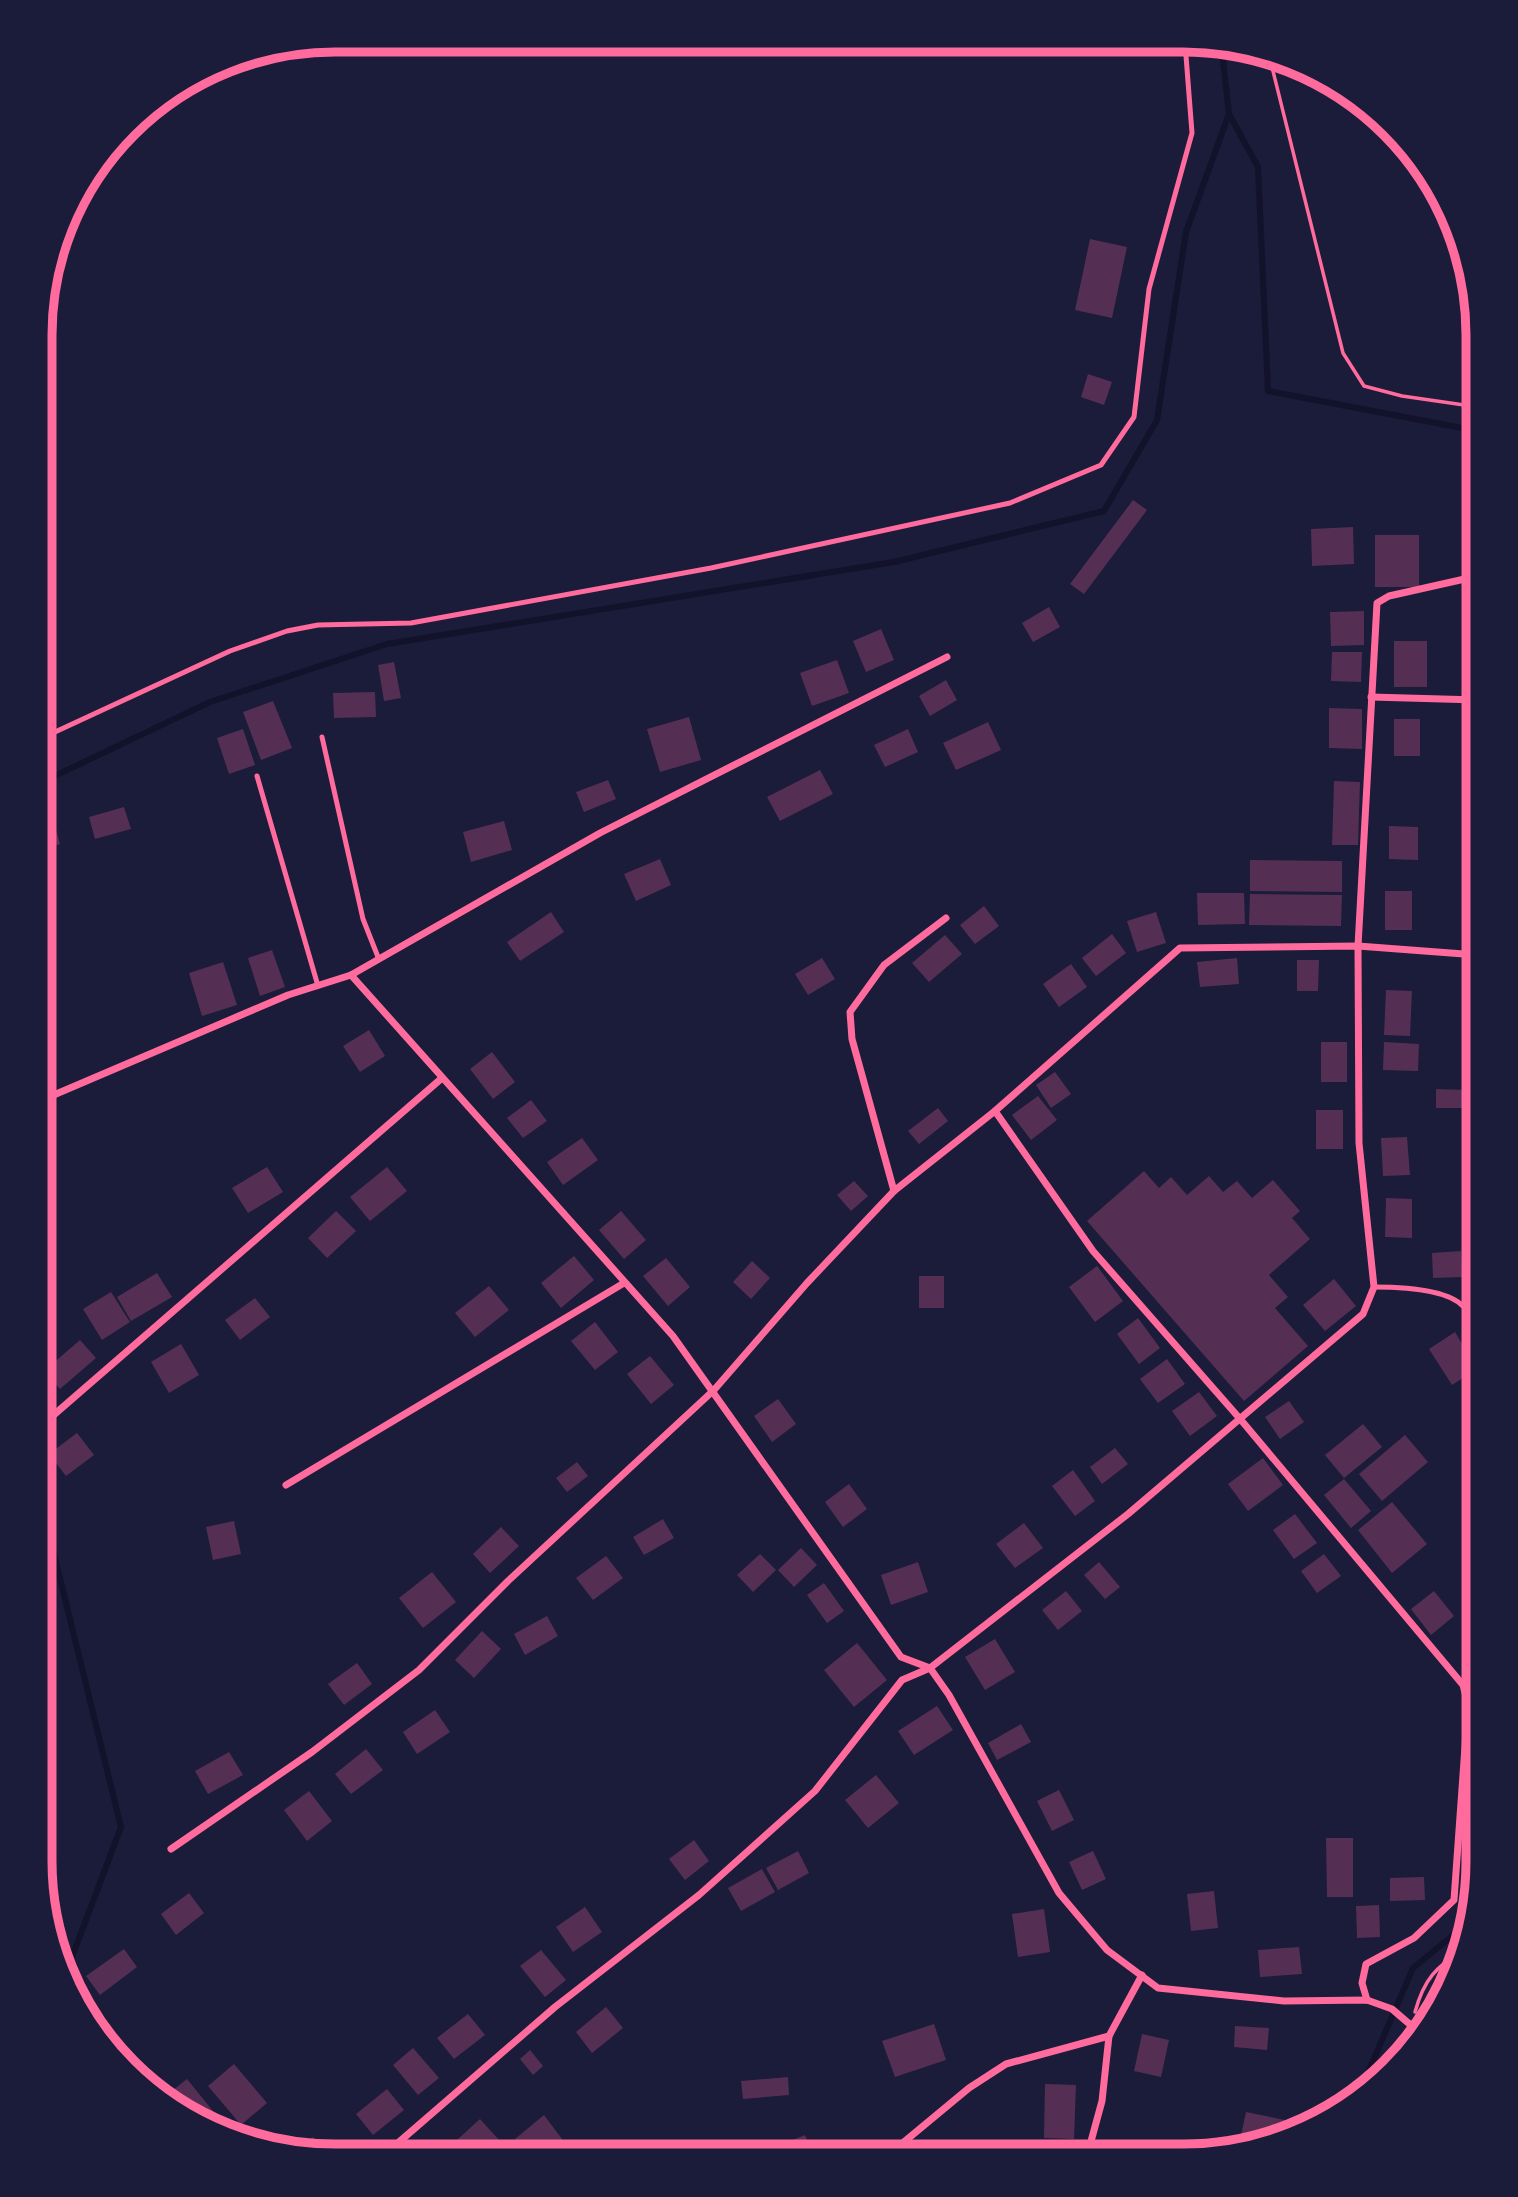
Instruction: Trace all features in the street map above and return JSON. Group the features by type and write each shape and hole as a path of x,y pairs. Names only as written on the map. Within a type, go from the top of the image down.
{"street":[{"path":"397,2144 555,2007 699,1895 815,1790 902,1680 930,1668 1128,1514 1363,1314 1374,1287 1359,1143 1358,946 1377,603 1389,596 1466,579"},
{"path":"52,1095 288,995 351,975 377,957 600,833 947,656"},
{"path":"1371,697 1466,700"},
{"path":"894,1191 852,1039 850,1012 884,965 946,918"},
{"path":"171,1849 312,1752 419,1670 517,1571 714,1390 807,1283 894,1191 995,1111 1180,948 1358,946 1466,954"},
{"path":"351,975 673,1336 714,1390 901,1657 930,1668 949,1695 1059,1893 1107,1950 1158,1989 1284,2001 1367,2000 1392,2009 1412,2024"},
{"path":"52,1416 442,1078"},
{"path":"995,1111 1093,1251 1241,1420 1463,1685 1466,1697"},
{"path":"286,1485 624,1283"},
{"path":"1367,2000 1362,1983 1366,1964 1414,1938 1454,1900 1466,1733"},
{"path":"1090,2144 1102,2101 1109,2036 1142,1975"},
{"path":"901,2144 969,2088 1006,2064 1109,2036"}],"lane":[{"path":"52,733 230,651 287,631 318,625 411,623 711,568 1010,503 1101,465 1134,417 1149,289 1192,133 1186,52"},
{"path":"322,737 363,919 377,957"},
{"path":"257,776 318,986"},
{"path":"1374,1287 1411,1289 1449,1298 1466,1311"}],"path":[{"path":"1272,66 1343,353 1364,386 1402,396 1466,405"},
{"path":"1412,2024 1420,1995 1437,1966 1449,1959"}],"building":[{"path":"1090,239 1127,247 1112,318 1075,310"},
{"path":"1088,374 1112,382 1104,405 1081,397"},
{"path":"1133,500 1147,510 1084,594 1070,584"},
{"path":"1353,527 1354,564 1312,566 1311,529"},
{"path":"1375,535 1419,535 1419,587 1375,587"},
{"path":"1049,607 1060,627 1033,642 1022,623"},
{"path":"1364,611 1364,645 1331,646 1330,612"},
{"path":"881,629 894,660 866,672 853,641"},
{"path":"1394,641 1427,641 1427,687 1394,687"},
{"path":"1332,652 1362,652 1361,682 1331,681"},
{"path":"837,660 849,693 812,706 800,673"},
{"path":"394,662 401,698 384,701 378,665"},
{"path":"946,680 957,700 930,716 919,696"},
{"path":"375,692 376,717 334,718 333,693"},
{"path":"273,701 292,748 261,760 243,712"},
{"path":"1329,708 1362,709 1362,749 1329,748"},
{"path":"689,717 701,760 660,772 647,729"},
{"path":"1394,719 1420,719 1420,756 1394,756"},
{"path":"988,722 1001,750 956,770 943,743"},
{"path":"243,729 255,765 229,774 217,738"},
{"path":"908,729 918,752 885,767 874,745"},
{"path":"820,770 833,794 780,821 767,797"},
{"path":"608,780 616,799 584,812 576,792"},
{"path":"1334,781 1360,782 1358,845 1332,845"},
{"path":"124,807 131,829 95,839 89,817"},
{"path":"504,821 512,850 471,862 463,832"},
{"path":"55,826 60,844 52,846 52,827"},
{"path":"1389,826 1418,827 1418,860 1389,859"},
{"path":"660,859 671,885 636,901 624,874"},
{"path":"1250,860 1342,861 1342,892 1250,891"},
{"path":"1385,891 1412,891 1412,930 1385,930"},
{"path":"1197,893 1244,893 1245,924 1198,925"},
{"path":"1250,894 1342,895 1341,926 1249,925"},
{"path":"984,906 999,926 975,944 960,925"},
{"path":"551,912 564,932 520,961 507,942"},
{"path":"1156,912 1166,943 1137,952 1127,921"},
{"path":"1112,934 1126,953 1096,976 1082,958"},
{"path":"945,935 962,954 929,982 912,963"},
{"path":"272,950 285,987 260,996 248,958"},
{"path":"822,958 835,979 808,995 795,974"},
{"path":"1237,958 1239,984 1200,987 1197,962"},
{"path":"1297,960 1319,960 1318,991 1297,991"},
{"path":"1466,961 1466,997 1463,997"},
{"path":"223,962 237,1005 202,1016 189,973"},
{"path":"1071,964 1087,987 1059,1007 1043,984"},
{"path":"1386,990 1412,991 1410,1036 1384,1035"},
{"path":"1465,1002 1466,1038 1463,1038"},
{"path":"369,1030 385,1056 360,1072 343,1046"},
{"path":"1321,1042 1347,1042 1347,1082 1321,1082"},
{"path":"1384,1042 1419,1044 1418,1071 1383,1070"},
{"path":"492,1052 515,1082 493,1099 470,1069"},
{"path":"1055,1072 1071,1094 1051,1108 1036,1085"},
{"path":"1436,1089 1466,1090 1466,1108 1436,1108"},
{"path":"1038,1096 1057,1120 1031,1140 1012,1115"},
{"path":"531,1100 547,1121 523,1138 507,1118"},
{"path":"938,1108 948,1121 919,1144 908,1131"},
{"path":"1316,1110 1343,1110 1343,1149 1316,1149"},
{"path":"1407,1137 1410,1175 1383,1176 1381,1138"},
{"path":"582,1138 598,1160 563,1185 547,1162"},
{"path":"267,1167 283,1192 248,1213 232,1188"},
{"path":"387,1167 407,1191 370,1221 350,1197"},
{"path":"1144,1171 1159,1188 1171,1177 1187,1195 1209,1176 1223,1192 1237,1181 1252,1198 1273,1180 1300,1211 1292,1218 1310,1239 1269,1275 1288,1297 1275,1308 1308,1346 1244,1401 1087,1221"},
{"path":"854,1181 868,1196 851,1211 837,1195"},
{"path":"1386,1198 1412,1199 1412,1238 1385,1237"},
{"path":"336,1211 356,1231 327,1258 308,1238"},
{"path":"621,1211 646,1240 624,1259 599,1230"},
{"path":"1461,1251 1462,1277 1433,1278 1432,1253"},
{"path":"574,1256 594,1280 561,1308 541,1283"},
{"path":"666,1258 690,1287 668,1306 643,1276"},
{"path":"752,1261 770,1278 751,1299 733,1282"},
{"path":"1097,1266 1123,1301 1095,1322 1069,1287"},
{"path":"157,1273 172,1297 131,1321 117,1297"},
{"path":"919,1276 944,1276 944,1308 919,1308"},
{"path":"1334,1279 1356,1306 1325,1331 1303,1305"},
{"path":"489,1286 509,1310 475,1337 455,1313"},
{"path":"111,1292 130,1322 102,1340 83,1309"},
{"path":"255,1298 270,1317 240,1340 225,1320"},
{"path":"1138,1318 1160,1348 1139,1364 1117,1334"},
{"path":"595,1322 618,1352 595,1370 571,1341"},
{"path":"1455,1332 1466,1350 1466,1376 1452,1385 1429,1349"},
{"path":"80,1340 96,1358 60,1389 52,1380 52,1364"},
{"path":"181,1344 199,1375 169,1393 151,1362"},
{"path":"650,1356 674,1385 651,1404 627,1374"},
{"path":"1167,1359 1185,1384 1158,1403 1140,1379"},
{"path":"1199,1392 1217,1416 1190,1436 1172,1411"},
{"path":"778,1399 796,1424 772,1442 754,1416"},
{"path":"1289,1401 1304,1422 1280,1439 1265,1417"},
{"path":"1363,1424 1382,1447 1344,1478 1325,1455"},
{"path":"77,1433 94,1455 66,1476 52,1458 52,1452"},
{"path":"1405,1435 1428,1462 1382,1501 1359,1474"},
{"path":"1115,1448 1128,1464 1102,1484 1090,1467"},
{"path":"1263,1458 1283,1485 1248,1511 1228,1484"},
{"path":"577,1462 588,1476 567,1492 556,1478"},
{"path":"1073,1470 1095,1501 1075,1516 1052,1486"},
{"path":"1344,1479 1371,1511 1351,1528 1324,1495"},
{"path":"849,1484 867,1509 843,1527 825,1502"},
{"path":"1392,1502 1427,1544 1392,1573 1358,1530"},
{"path":"1295,1514 1317,1543 1294,1559 1273,1530"},
{"path":"663,1519 674,1538 644,1555 633,1537"},
{"path":"234,1521 241,1554 213,1560 206,1527"},
{"path":"1024,1523 1043,1548 1015,1568 996,1544"},
{"path":"501,1527 519,1546 490,1573 473,1554"},
{"path":"801,1548 817,1565 794,1587 778,1570"},
{"path":"760,1554 776,1570 753,1592 737,1575"},
{"path":"1324,1554 1341,1576 1317,1593 1301,1571"},
{"path":"606,1556 623,1578 593,1600 576,1578"},
{"path":"918,1562 928,1592 891,1605 881,1575"},
{"path":"1099,1562 1120,1587 1105,1599 1084,1575"},
{"path":"432,1572 456,1602 423,1628 399,1598"},
{"path":"824,1583 844,1611 827,1623 807,1595"},
{"path":"1066,1591 1082,1611 1058,1630 1042,1610"},
{"path":"1434,1591 1454,1616 1431,1635 1411,1609"},
{"path":"547,1616 558,1636 525,1655 514,1634"},
{"path":"482,1631 501,1649 474,1678 455,1660"},
{"path":"995,1639 1015,1672 985,1690 965,1657"},
{"path":"857,1643 887,1680 854,1707 824,1670"},
{"path":"357,1663 372,1684 344,1705 328,1684"},
{"path":"937,1706 953,1730 914,1755 898,1731"},
{"path":"435,1710 450,1732 417,1754 403,1732"},
{"path":"1021,1724 1031,1742 997,1760 988,1743"},
{"path":"366,1749 383,1770 351,1794 335,1774"},
{"path":"229,1752 243,1775 208,1794 195,1771"},
{"path":"876,1775 899,1803 868,1828 845,1800"},
{"path":"1059,1790 1074,1820 1052,1831 1037,1801"},
{"path":"309,1791 332,1821 307,1841 284,1810"},
{"path":"1326,1838 1353,1838 1353,1897 1327,1897"},
{"path":"694,1840 709,1861 685,1880 669,1859"},
{"path":"798,1851 809,1873 778,1890 766,1868"},
{"path":"1093,1851 1106,1879 1082,1890 1069,1862"},
{"path":"1463,1856 1466,1856 1465,1884 1461,1884"},
{"path":"762,1869 775,1892 741,1911 728,1888"},
{"path":"1424,1877 1425,1900 1390,1901 1390,1878"},
{"path":"1214,1891 1218,1928 1191,1931 1187,1894"},
{"path":"189,1893 204,1913 176,1935 161,1914"},
{"path":"1379,1905 1380,1937 1357,1938 1356,1906"},
{"path":"585,1907 602,1932 573,1952 556,1927"},
{"path":"1044,1909 1050,1952 1018,1957 1012,1914"},
{"path":"1299,1947 1302,1974 1260,1977 1258,1950"},
{"path":"124,1949 137,1967 100,1995 86,1976"},
{"path":"541,1950 566,1980 545,1997 520,1966"},
{"path":"606,2007 623,2028 592,2053 576,2032"},
{"path":"468,2014 485,2035 454,2059 437,2038"},
{"path":"934,2024 946,2060 895,2077 882,2041"},
{"path":"1235,2026 1269,2028 1267,2050 1234,2047"},
{"path":"1142,2034 1169,2040 1161,2077 1134,2071"},
{"path":"413,2048 439,2078 418,2095 393,2065"},
{"path":"530,2050 543,2066 533,2075 520,2059"},
{"path":"234,2064 267,2103 241,2125 208,2086"},
{"path":"788,2077 789,2095 743,2099 741,2081"},
{"path":"187,2079 220,2120 194,2107 171,2092"},
{"path":"1045,2084 1076,2085 1074,2139 1044,2138"},
{"path":"387,2089 404,2110 373,2135 356,2114"},
{"path":"1246,2112 1294,2122 1274,2130 1240,2139"},
{"path":"544,2115 566,2144 519,2144 515,2139"},
{"path":"480,2119 499,2140 494,2144 452,2144"},
{"path":"805,2135 809,2144 783,2144"},
{"path":"313,2137 319,2144 317,2144 306,2143"}],"waterway":[{"path":"1222,55 1229,114 1258,167 1268,391 1466,429"},
{"path":"52,777 210,702 387,644 894,562 1104,511 1157,420 1186,232 1229,114"},
{"path":"53,1550 121,1827 70,1961"},
{"path":"1367,2076 1413,1968 1457,1932"}]}
